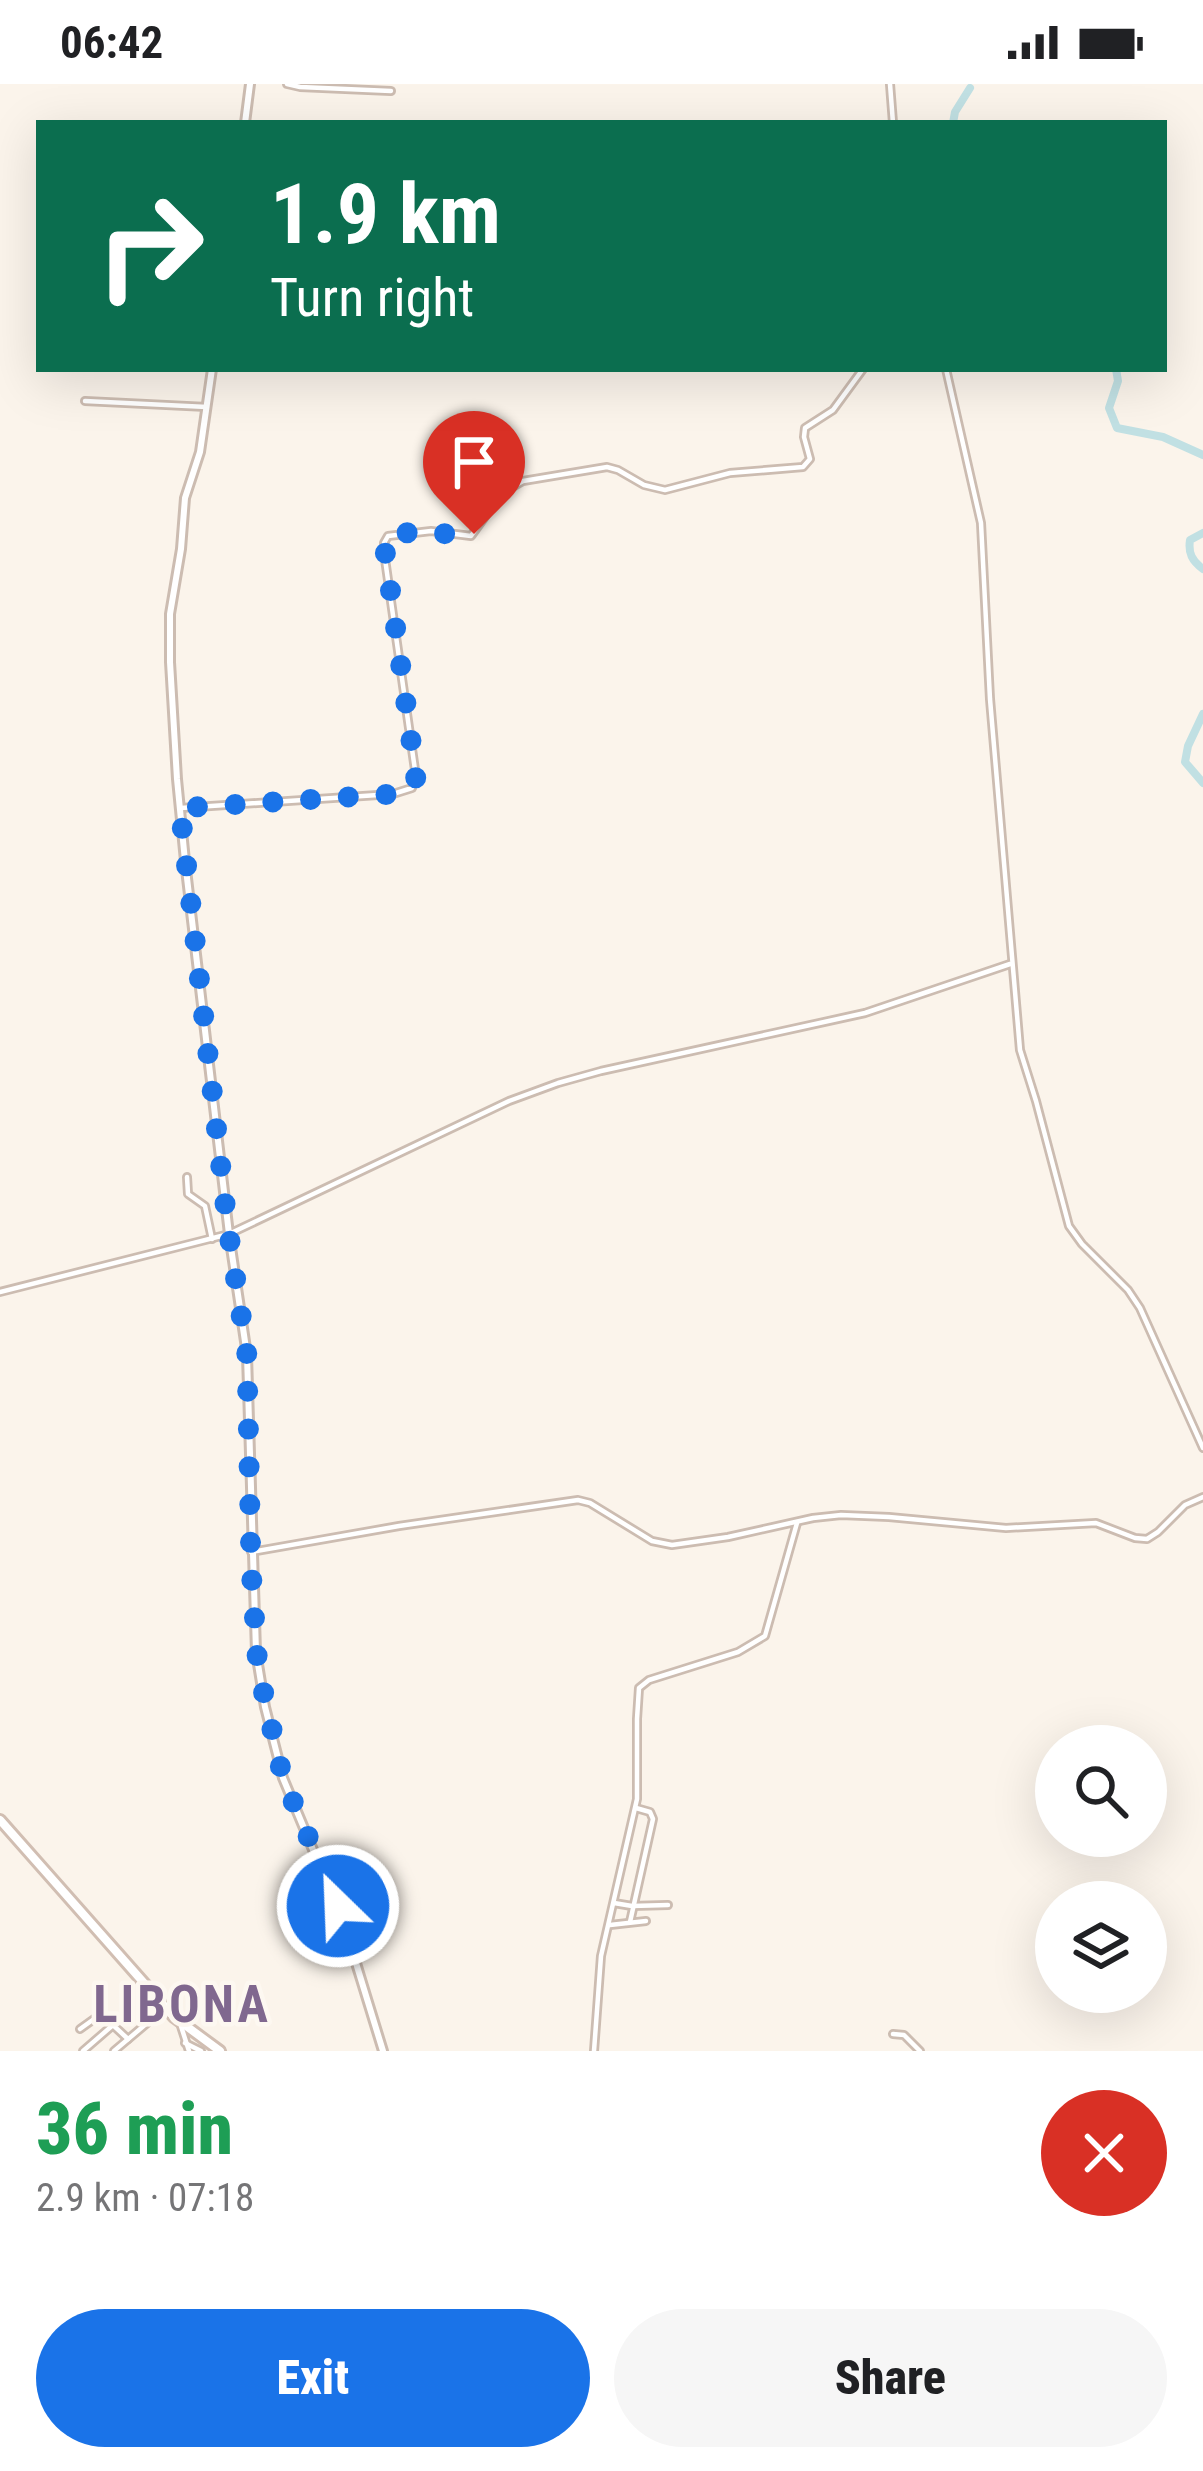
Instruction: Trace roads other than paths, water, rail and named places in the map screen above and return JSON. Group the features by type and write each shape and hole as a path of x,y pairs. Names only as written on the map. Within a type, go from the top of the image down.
{"main road":[{"path":"0,1820 165,2008 220,2051"}],"street":[{"path":"245,120 251,84"},
{"path":"286,84 391,91"},
{"path":"890,84 893,120"},
{"path":"212,372 200,452 185,498 170,614 174,737 229,1234 247,1355 258,1668 283,1778 344,1924 382,2051"},
{"path":"180,808 393,794 412,788 416,777 384,551 388,536 413,531 471,536 514,484 602,467 665,490 730,473 803,467 810,459 806,428 833,410 860,372"},
{"path":"947,372 982,523 990,699 1020,1050 1066,1219 1082,1244 1140,1308 1203,1448"},
{"path":"85,400 206,407"},
{"path":"0,1292 229,1234 479,1115 558,1083 865,1013 1010,964"},
{"path":"188,1177 188,1194 206,1206 212,1239"},
{"path":"251,1552 564,1501 590,1503 665,1545 841,1515 1006,1528 1096,1523 1147,1539 1185,1505 1203,1497"},
{"path":"594,2051 598,1975 636,1808 641,1685 738,1652 766,1636 797,1523"},
{"path":"630,1922 653,1819 650,1812 636,1808"},
{"path":"613,1903 668,1905"},
{"path":"608,1925 646,1921"},
{"path":"114,2051 165,2008"},
{"path":"80,2030 101,2014 128,2039"},
{"path":"180,2023 189,2051"},
{"path":"83,2051 113,2025"},
{"path":"893,2034 904,2035 920,2051"},
{"path":"185,2043 201,2051"}],"waterway":[{"path":"954,120 970,88"},
{"path":"1116,372 1109,408 1117,428 1163,437 1203,455"},
{"path":"1203,533 1190,540 1192,556 1203,569"},
{"path":"1203,714 1185,762 1203,783"}],"district":[{"name":"LIBONA","path":"182,2004"}]}
